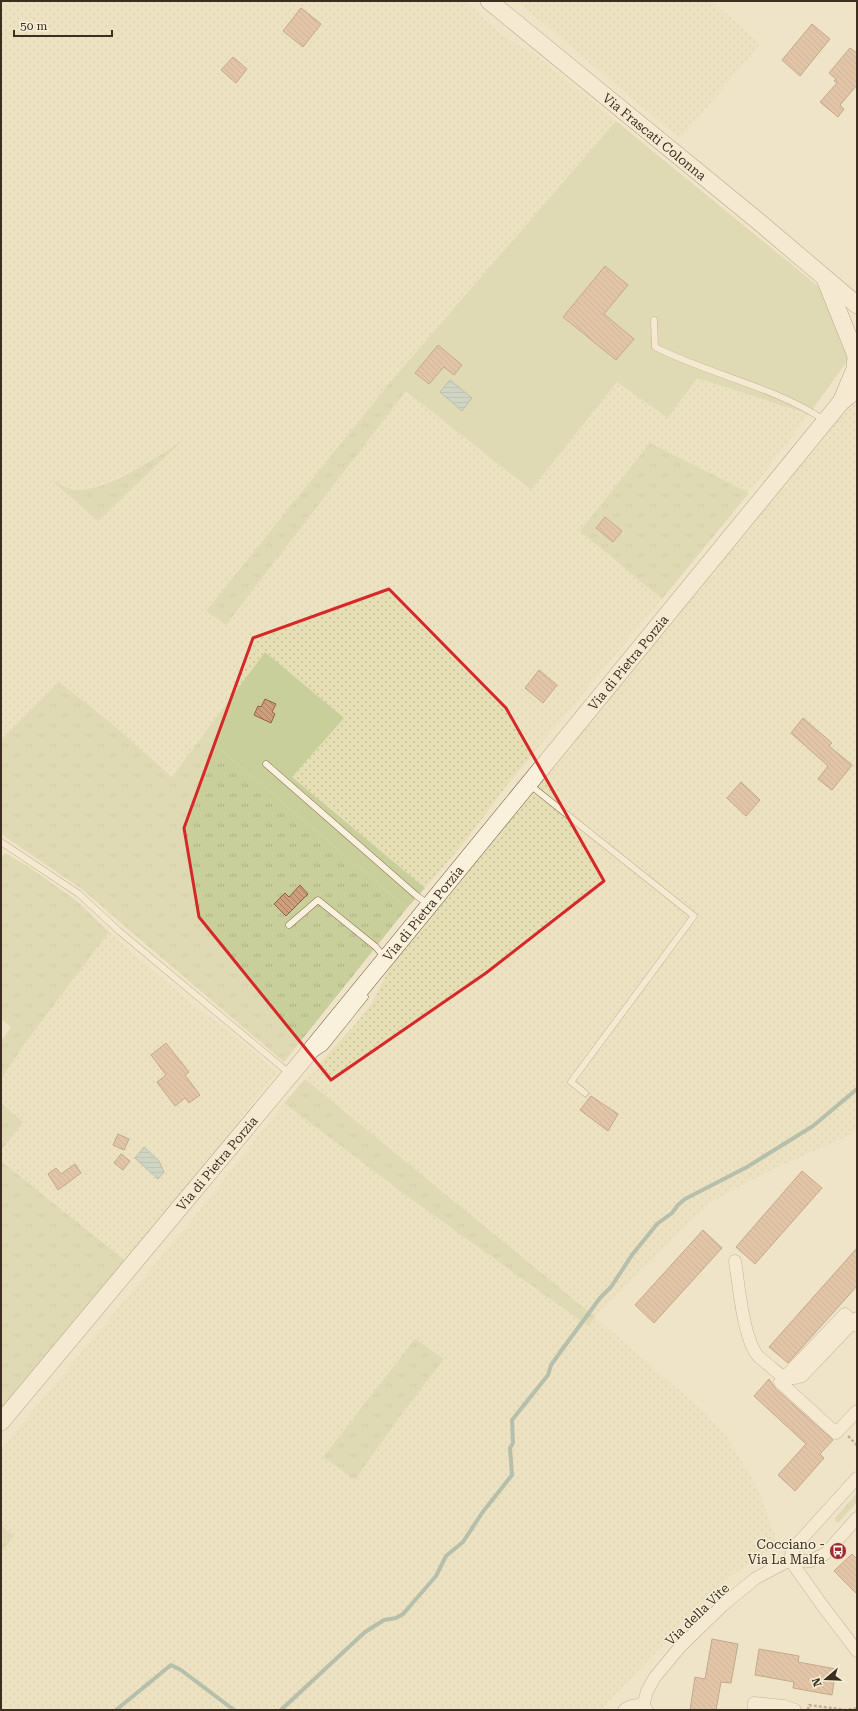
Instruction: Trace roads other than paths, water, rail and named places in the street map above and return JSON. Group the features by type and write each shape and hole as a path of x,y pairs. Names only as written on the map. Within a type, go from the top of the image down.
{"street":[{"name":"Via Frascati Colonna","path":"489,1 857,305"},
{"name":"Via Frascati Colonna","path":"819,273 827,283 857,357"},
{"path":"844,325 854,312 857,313"},
{"path":"841,402 855,369 857,357"},
{"path":"841,402 857,389"},
{"name":"Via di Pietra Porzia","path":"1,1422 294,1070 380,970 430,904 841,402"},
{"path":"735,1261 747,1330 751,1344 758,1356 784,1377"},
{"path":"856,1322 845,1314 780,1382 836,1433 857,1411"},
{"path":"857,1478 798,1543 792,1552 790,1560 857,1651"},
{"path":"790,1560 810,1561 825,1554 857,1518"},
{"name":"Via della Vite","path":"645,1708 647,1691 655,1677 686,1642 723,1605 756,1578 790,1560"},
{"path":"754,1710 754,1702 784,1706 795,1710"},
{"path":"624,1710 631,1705 645,1708"}],"lane":[{"path":"654,320 655,348 680,360 764,390 811,411 825,421"},
{"path":"266,764 417,896 430,904"},
{"path":"528,784 694,916 571,1082 585,1093"},
{"path":"1,842 79,894 119,931 294,1070 325,1047 367,994"},
{"path":"288,926 318,900 376,947 380,970"}],"water":[{"path":"450,380 472,398 462,411 440,392"},
{"path":"144,1147 159,1161 164,1172 158,1179 135,1158"}],"waterway":[{"path":"281,1710 365,1632 384,1620 396,1618 403,1614 436,1576 446,1556 463,1542 482,1513 512,1475 510,1448 513,1443 512,1420 548,1375 551,1365 561,1351 600,1298 611,1287 632,1255 657,1224 672,1213 685,1199 747,1167 813,1126 857,1089"},
{"path":"116,1710 171,1665 181,1670 234,1710"}],"place":[{"name":"Cocciano - Via La Malfa","path":"838,1551"}]}
